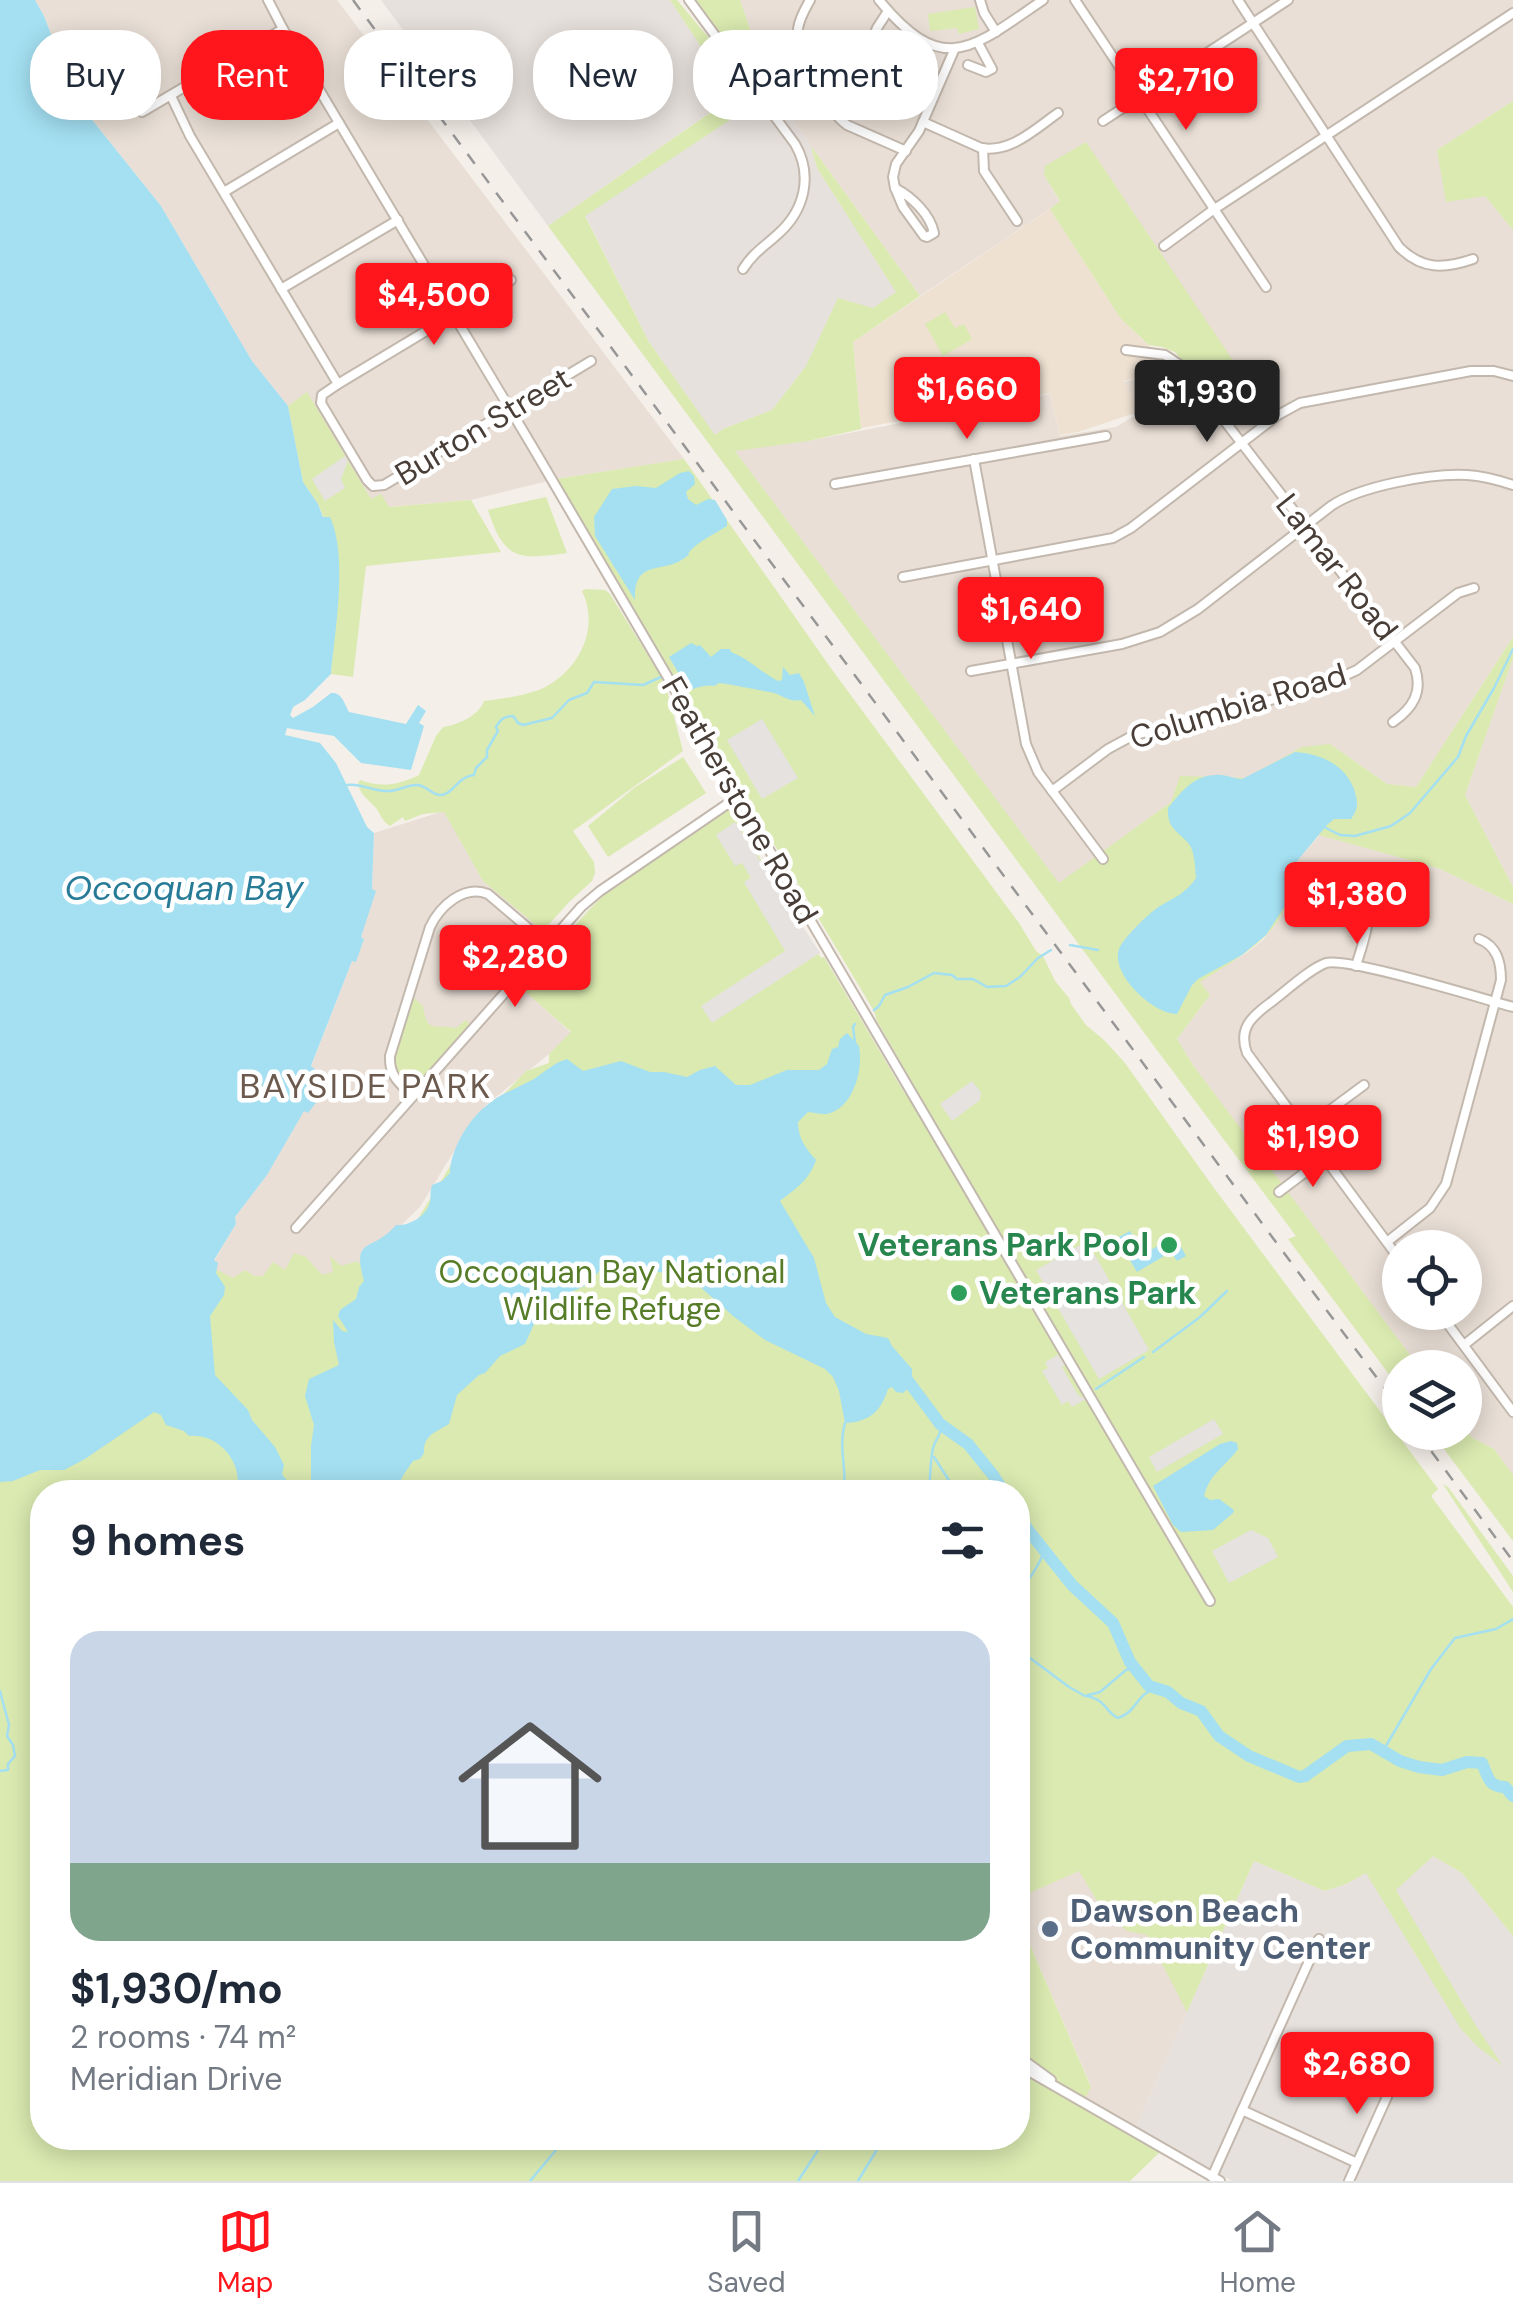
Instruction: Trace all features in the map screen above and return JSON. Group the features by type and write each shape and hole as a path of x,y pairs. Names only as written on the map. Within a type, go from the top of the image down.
{"street":[{"name":"Featherstone Road","path":"268,0 1210,1600"},
{"path":"688,0 795,144 804,168 803,197 792,218 752,256 744,269"},
{"path":"810,0 798,36 820,94 847,126 906,151"},
{"path":"879,0 918,39 954,48 978,43 1043,0"},
{"path":"980,0 996,32"},
{"path":"1075,0 1266,287"},
{"path":"1238,0 1399,248 1423,264 1441,268 1473,259"},
{"path":"1103,121 1288,0"},
{"path":"875,30 888,11"},
{"path":"1164,246 1513,14"},
{"path":"161,101 283,29"},
{"path":"968,65 986,72 992,70 978,43"},
{"path":"895,188 914,201 934,233 924,236 903,206 895,188 894,172 923,122 954,48"},
{"path":"170,96 338,384 511,280"},
{"path":"923,122 983,148 1007,147 1058,113"},
{"path":"224,192 339,123"},
{"path":"983,148 984,171 1016,221"},
{"path":"281,289 398,220"},
{"name":"Lamar Road","path":"1126,350 1161,354 1177,362 1415,668 1419,682 1414,702 1393,722"},
{"name":"Burton Street","path":"338,384 322,395 321,403 373,486 384,485 591,361"},
{"path":"903,576 1113,538 1283,412 1314,399 1471,371 1513,376"},
{"path":"835,484 1106,436"},
{"path":"974,459 1026,744 1038,772 1102,860"},
{"path":"970,671 1122,644 1160,632 1198,609 1340,500 1370,489 1454,475 1484,477 1513,485"},
{"name":"Columbia Road","path":"1052,791 1132,736 1334,682 1356,670 1458,593 1474,588"},
{"path":"296,1228 582,907 738,796"},
{"path":"413,1096 392,1076 390,1056 430,926 441,909 466,892 481,891 548,944"},
{"path":"1356,966 1368,919 1364,898"},
{"path":"1402,1230 1442,1193 1502,980 1493,948 1479,939"},
{"path":"1382,1235 1247,1053 1244,1032 1252,1016 1318,967 1334,962 1513,1007"},
{"path":"1303,1130 1364,1085"},
{"path":"1279,1192 1324,1158"},
{"path":"1464,1345 1513,1306"},
{"path":"1453,1330 1513,1412"},
{"path":"1030,2072 1216,2179 1242,2110 1319,1939"},
{"path":"1030,2063 1067,2092"},
{"path":"1349,2181 1400,2068"},
{"path":"1242,2110 1357,2163"}],"shaded area":[{"path":"35,0 337,0 360,30 344,30 344,120 428,120 684,459 556,479 471,500 388,507 371,499 307,393 288,406 252,361 161,206 92,120 161,120 161,30 49,30"},
{"path":"381,0 670,0 693,34 693,120 699,120 548,226 470,120 513,120 513,30 403,30"},
{"path":"740,0 1513,0 1513,101 1437,150 1485,196 1513,230 1513,637 1416,787 1387,784 1330,744 1246,778 1171,802 1059,884 734,450 808,441 1050,394 1060,436 1116,427 1144,410 1123,382 1233,362 1044,175 1060,202 920,296 792,120 938,120 938,30 750,30"},
{"path":"729,120 792,120 811,146 817,168 897,292 873,308 838,299 806,366 772,410 723,429 715,436 649,342 585,215"},
{"path":"1050,209 1121,319 1175,370 1123,381 1144,410 1060,435 1050,393 861,428 853,342"},
{"path":"1030,369 1033,386 934,405 931,389"},
{"path":"345,456 348,461 341,479 345,488 325,501 312,479"},
{"path":"1513,658 1513,887 1465,795"},
{"path":"762,719 798,778 762,799 727,740"},
{"path":"444,811 483,881 559,944 522,988 571,1033 486,1105 420,1207 361,1264 281,1305 216,1273 214,1261 236,1224 235,1217 267,1175 304,1110 311,1067 364,939 361,937 372,889 374,833"},
{"path":"735,822 820,953 712,1023 701,1006 785,951 744,882 751,878 742,863 735,866 716,835"},
{"path":"1320,835 1438,868 1513,904 1513,1475 1494,1449 1482,1443 1482,1350 1406,1350 1391,1330 1482,1330 1482,1230 1382,1230 1382,1318 1177,1039 1210,995 1199,982 1248,952 1264,939 1277,920 1290,868"},
{"path":"972,1081 981,1092 980,1100 952,1121 940,1104"},
{"path":"1087,1241 1149,1350 1099,1379 1036,1270"},
{"path":"1058,1355 1078,1395 1086,1399 1072,1407 1068,1401 1062,1405 1042,1371 1048,1368 1045,1362"},
{"path":"1214,1419 1223,1434 1157,1472 1149,1457"},
{"path":"1251,1530 1268,1538 1278,1557 1229,1583 1212,1551"},
{"path":"1433,1856 1462,1873 1513,1936 1513,2181 1232,2181 1136,2127 1254,1861 1325,1891 1366,1873"},
{"path":"1093,1861 1136,1903 1187,2012 1136,2127 1085,2097 1091,2086 1030,1945 1030,1892"}],"green space":[{"path":"670,0 677,0 702,30 693,30 693,34"},
{"path":"695,0 740,0 750,30 718,30"},
{"path":"975,7 979,29 959,34 957,28 930,30 928,14"},
{"path":"1513,101 1513,230 1485,196 1446,202 1437,150"},
{"path":"700,120 730,120 585,216 649,342 715,435 772,410 806,366 838,298 873,308 896,292 817,168 811,146 920,296 853,342 861,429 735,451 1059,883 1171,802 1180,776 1246,778 1302,747 1330,744 1387,784 1416,787 1513,637 1513,658 1465,795 1513,887 1513,904 1438,868 1319,835 1290,868 1289,892 1277,922 1255,946 1200,982 1210,995 1177,1039 1382,1318 1382,1330 1391,1330 1406,1350 1382,1350 1382,1365 1288,1239 1296,1236 548,226"},
{"path":"1086,142 1234,362 1192,371 1175,352 1149,345 1121,319 1050,209 1060,201 1044,175 1045,166"},
{"path":"945,312 955,328 964,324 972,339 943,356 925,324"},
{"path":"307,392 371,499 381,494 389,507 471,500 501,552 366,566 353,677 331,674 338,584 324,518 303,482 288,406"},
{"name":"Occoquan Bay National Wildlife Refuge","path":"684,459 830,667 1043,956 1055,981 1086,1025 1125,1063 1382,1414 1382,1450 1409,1450 1438,1489 1431,1496 1513,1607 1513,1936 1462,1873 1433,1856 1396,1890 1503,2066 1461,2029 1366,1873 1325,1891 1254,1861 1187,2012 1147,1935 1123,1927 1127,1920 1121,1909 1105,1914 1079,1871 1030,1893 1030,1480 30,1480 30,2150 1030,2150 1030,1945 1091,2087 1081,2106 1162,2150 1130,2181 0,2181 0,1480 196,1343 213,1268 233,1278 245,1270 263,1276 273,1262 285,1270 294,1253 306,1257 322,1275 333,1272 330,1256 341,1266 358,1261 359,1264 416,1222 485,1109 526,1071 549,1063 549,1054 571,1032 521,988 617,883 729,807 905,1094 916,1089 874,1011 556,479"},
{"path":"546,497 567,553 515,553 500,539 488,510"},
{"path":"582,591 610,594 665,683 683,751 573,831 594,862 595,873 592,881 543,931 483,881 444,812 405,821 403,817 390,826 358,784 360,780 390,784 419,775 443,727 467,719 484,701 539,690 553,683 574,662 587,635 589,621"},
{"path":"683,757 706,793 608,857 588,826 634,788"},
{"path":"413,997 423,1006 427,1021 433,1026 456,1028 466,1020 471,1026 413,1090 403,1085 393,1068"},
{"path":"1482,1443 1494,1449 1513,1475 1513,1541 1445,1450 1482,1450"},
{"path":"1443,1484 1513,1576 1513,1592"}],"water":[{"name":"Occoquan Bay","path":"0,0 35,0 49,30 30,30 30,120 92,120 161,206 252,361 288,406 303,482 323,517 330,517 339,572 331,674 293,707 290,715 293,718 331,693 340,696 349,712 406,724 418,705 426,711 419,723 424,726 411,770 361,763 334,736 287,728 285,735 320,743 336,763 367,827 374,833 372,889 376,891 356,962 352,961 311,1066 317,1071 307,1088 318,1100 308,1113 304,1111 267,1175 235,1217 236,1224 214,1260 218,1263 216,1273 225,1287 210,1316 215,1375 275,1447 287,1480 238,1480 234,1463 216,1442 189,1436 166,1425 161,1415 154,1412 64,1470 40,1470 0,1482"},
{"path":"689,471 695,484 686,492 688,499 696,505 715,500 727,526 683,559 644,573 636,587 635,600 595,536 594,517 612,489 656,488"},
{"path":"691,643 700,645 711,657 721,649 730,649 778,681 782,680 783,667 790,675 799,673 815,716 801,700 769,692 719,683 689,691 669,657"},
{"path":"1295,752 1322,758 1344,773 1354,789 1354,815 1351,819 1334,819 1293,866 1287,882 1287,903 1266,935 1242,955 1198,979 1177,1014 1156,1007 1125,978 1118,955 1121,945 1139,924 1196,878 1191,847 1171,825 1168,808 1201,778 1219,775 1242,779"},
{"name":"Occoquan Bay","path":"847,1033 859,1046 856,1084 841,1107 827,1114 808,1112 798,1122 803,1143 816,1160 805,1179 780,1201 814,1258 826,1303 835,1317 866,1334 888,1338 912,1369 912,1385 903,1393 888,1389 878,1409 868,1418 845,1423 839,1391 825,1369 765,1340 689,1277 646,1270 639,1274 617,1266 602,1268 587,1285 562,1296 535,1322 525,1344 500,1356 457,1395 449,1424 428,1438 424,1453 413,1461 401,1480 311,1480 314,1425 305,1396 309,1379 339,1365 333,1320 348,1332 338,1316 356,1299 364,1281 362,1250 396,1225 411,1222 425,1212 432,1185 450,1173 461,1136 486,1106 567,1059 583,1071 621,1061 650,1072 687,1077 715,1066 736,1085 750,1085 787,1070 819,1070"},
{"name":"Veterans Park Pool","path":"1130,1231 1144,1254 1175,1236 1186,1256 1177,1261 1171,1252 1137,1272 1117,1238"},
{"path":"1231,1441 1237,1443 1238,1449 1214,1476 1204,1496 1219,1499 1233,1513 1213,1530 1181,1532 1173,1525 1153,1486"}],"waterway":[{"path":"1324,827 1340,835 1355,836 1391,826 1410,813 1458,757 1513,649"},
{"path":"347,785 387,791 418,785 437,795 445,794 474,775 487,757 498,731 496,727 505,717 513,716 523,725 552,718 569,700 587,693 594,682 643,685 661,677"},
{"path":"1070,945 1098,950"},
{"path":"874,1010 885,995 934,973 973,979 987,987 1006,986 1051,950"},
{"path":"855,1024 855,1042"},
{"path":"1153,1352 1227,1291"},
{"path":"1096,1389 1144,1357"},
{"path":"903,1374 940,1424 968,1444 996,1480"},
{"path":"844,1480 845,1423"},
{"path":"930,1480 940,1424"},
{"path":"934,1457 949,1480"},
{"path":"1030,1532 1072,1585 1113,1623 1130,1662 1149,1686 1201,1711 1219,1736 1249,1756 1299,1777 1347,1746 1371,1744 1419,1767 1442,1770 1467,1762 1482,1763 1492,1783 1505,1787 1513,1796"},
{"path":"1030,1577 1044,1550"},
{"path":"1383,1751 1431,1669 1455,1638 1496,1629 1513,1619"},
{"path":"1030,1658 1085,1696 1100,1692 1126,1670 1136,1671"},
{"path":"1087,1696 1118,1718 1155,1689"},
{"path":"0,1691 9,1725 7,1736 15,1756 8,1770 0,1771"},
{"path":"530,2181 556,2150"},
{"path":"798,2181 818,2150"},
{"path":"858,2181 877,2150"}],"railway":[{"path":"353,0 1382,1385"},
{"path":"1430,1450 1513,1561"}],"place":[{"name":"Veterans Park Pool","path":"1169,1245"},
{"name":"Veterans Park","path":"959,1293"},
{"name":"Dawson Beach Community Center","path":"1050,1929"}],"district":[{"name":"BAYSIDE PARK","path":"366,1086"}]}
